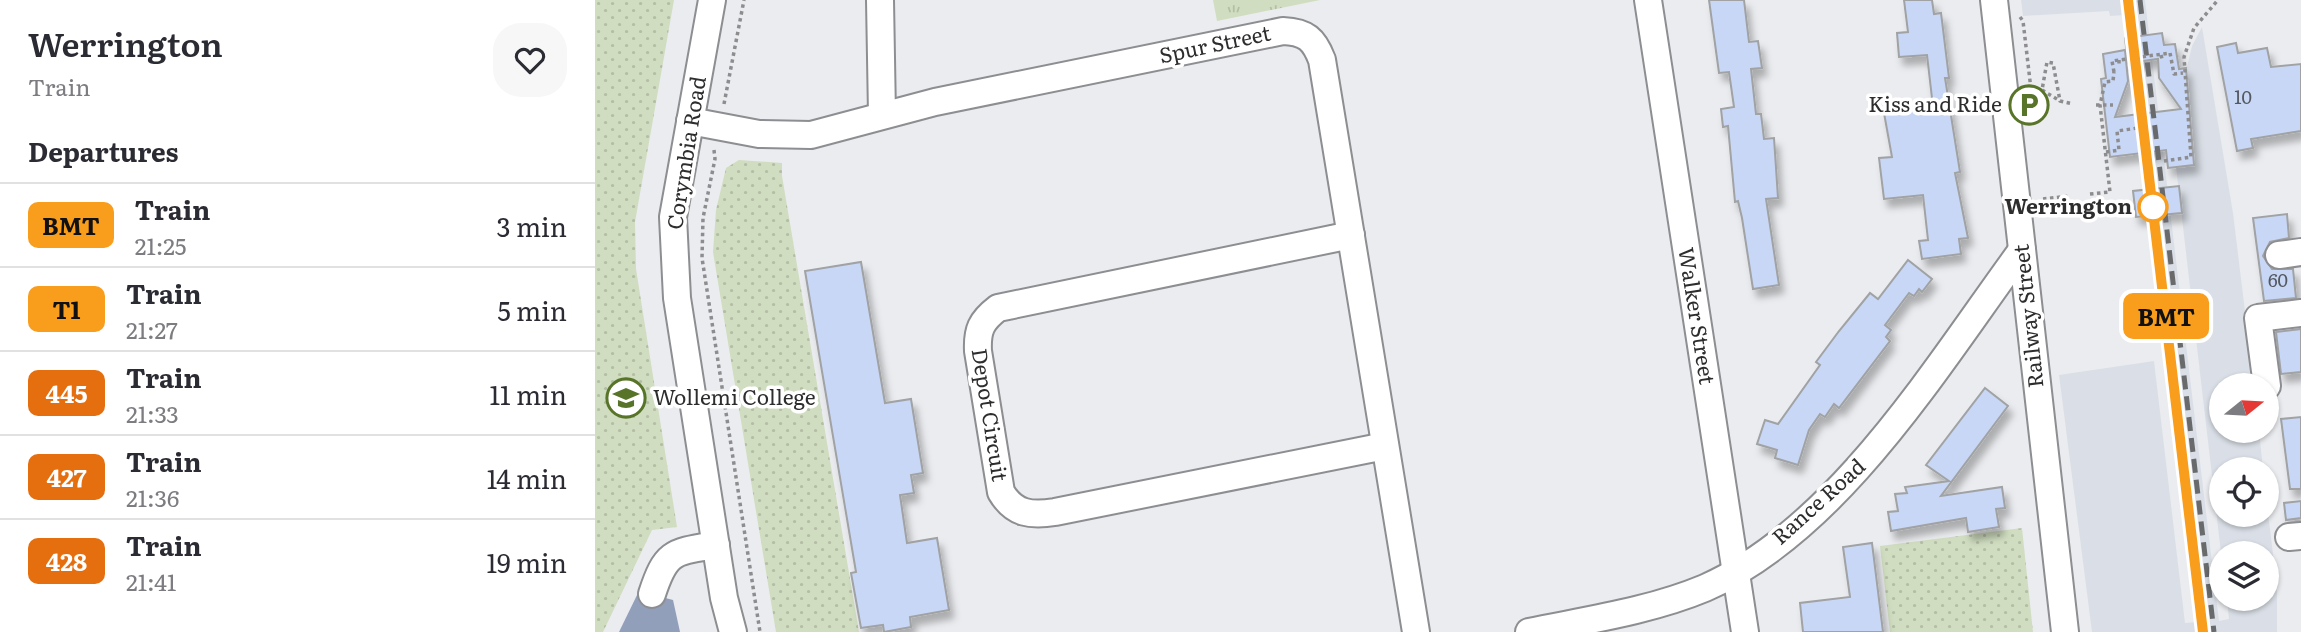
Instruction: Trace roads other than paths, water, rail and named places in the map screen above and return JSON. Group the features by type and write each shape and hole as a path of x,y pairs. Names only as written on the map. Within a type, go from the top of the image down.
{"street":[{"name":"Corymbia Road","path":"712,0 673,217 673,255 677,298 724,598 733,632"},
{"path":"880,0 882,115"},
{"name":"Walker Street","path":"1649,0 1745,632"},
{"name":"Railway Street","path":"1994,0 2065,632"},
{"name":"Spur Street","path":"690,121 785,136 811,135 882,115 1283,31 1298,32 1316,44 1322,60 1416,632"},
{"name":"Depot Circuit","path":"1351,235 998,308 984,318 977,334 978,351 1001,492 1008,504 1021,512 1037,515 1055,512 1385,446"},
{"name":"Rance Road","path":"1529,632 1690,594 1735,572 1787,534 1853,474 1890,430 2022,250"},
{"path":"2265,373 2258,318 2301,313"},
{"path":"652,594 660,568 672,554 716,545"},
{"name":"Corymbia Road","path":"724,598 724,632"}],"water":[{"path":"639,591 673,600 680,632 619,632"}],"railway":[{"path":"2128,0 2203,632"},
{"path":"2140,0 2214,632"}],"train":[{"name":"BMT","path":"2128,0 2203,632"}],"place":[{"name":"Kiss and Ride","path":"2029,105"},
{"name":"Werrington","path":"2153,207"},
{"name":"Wollemi College","path":"626,398"}]}
